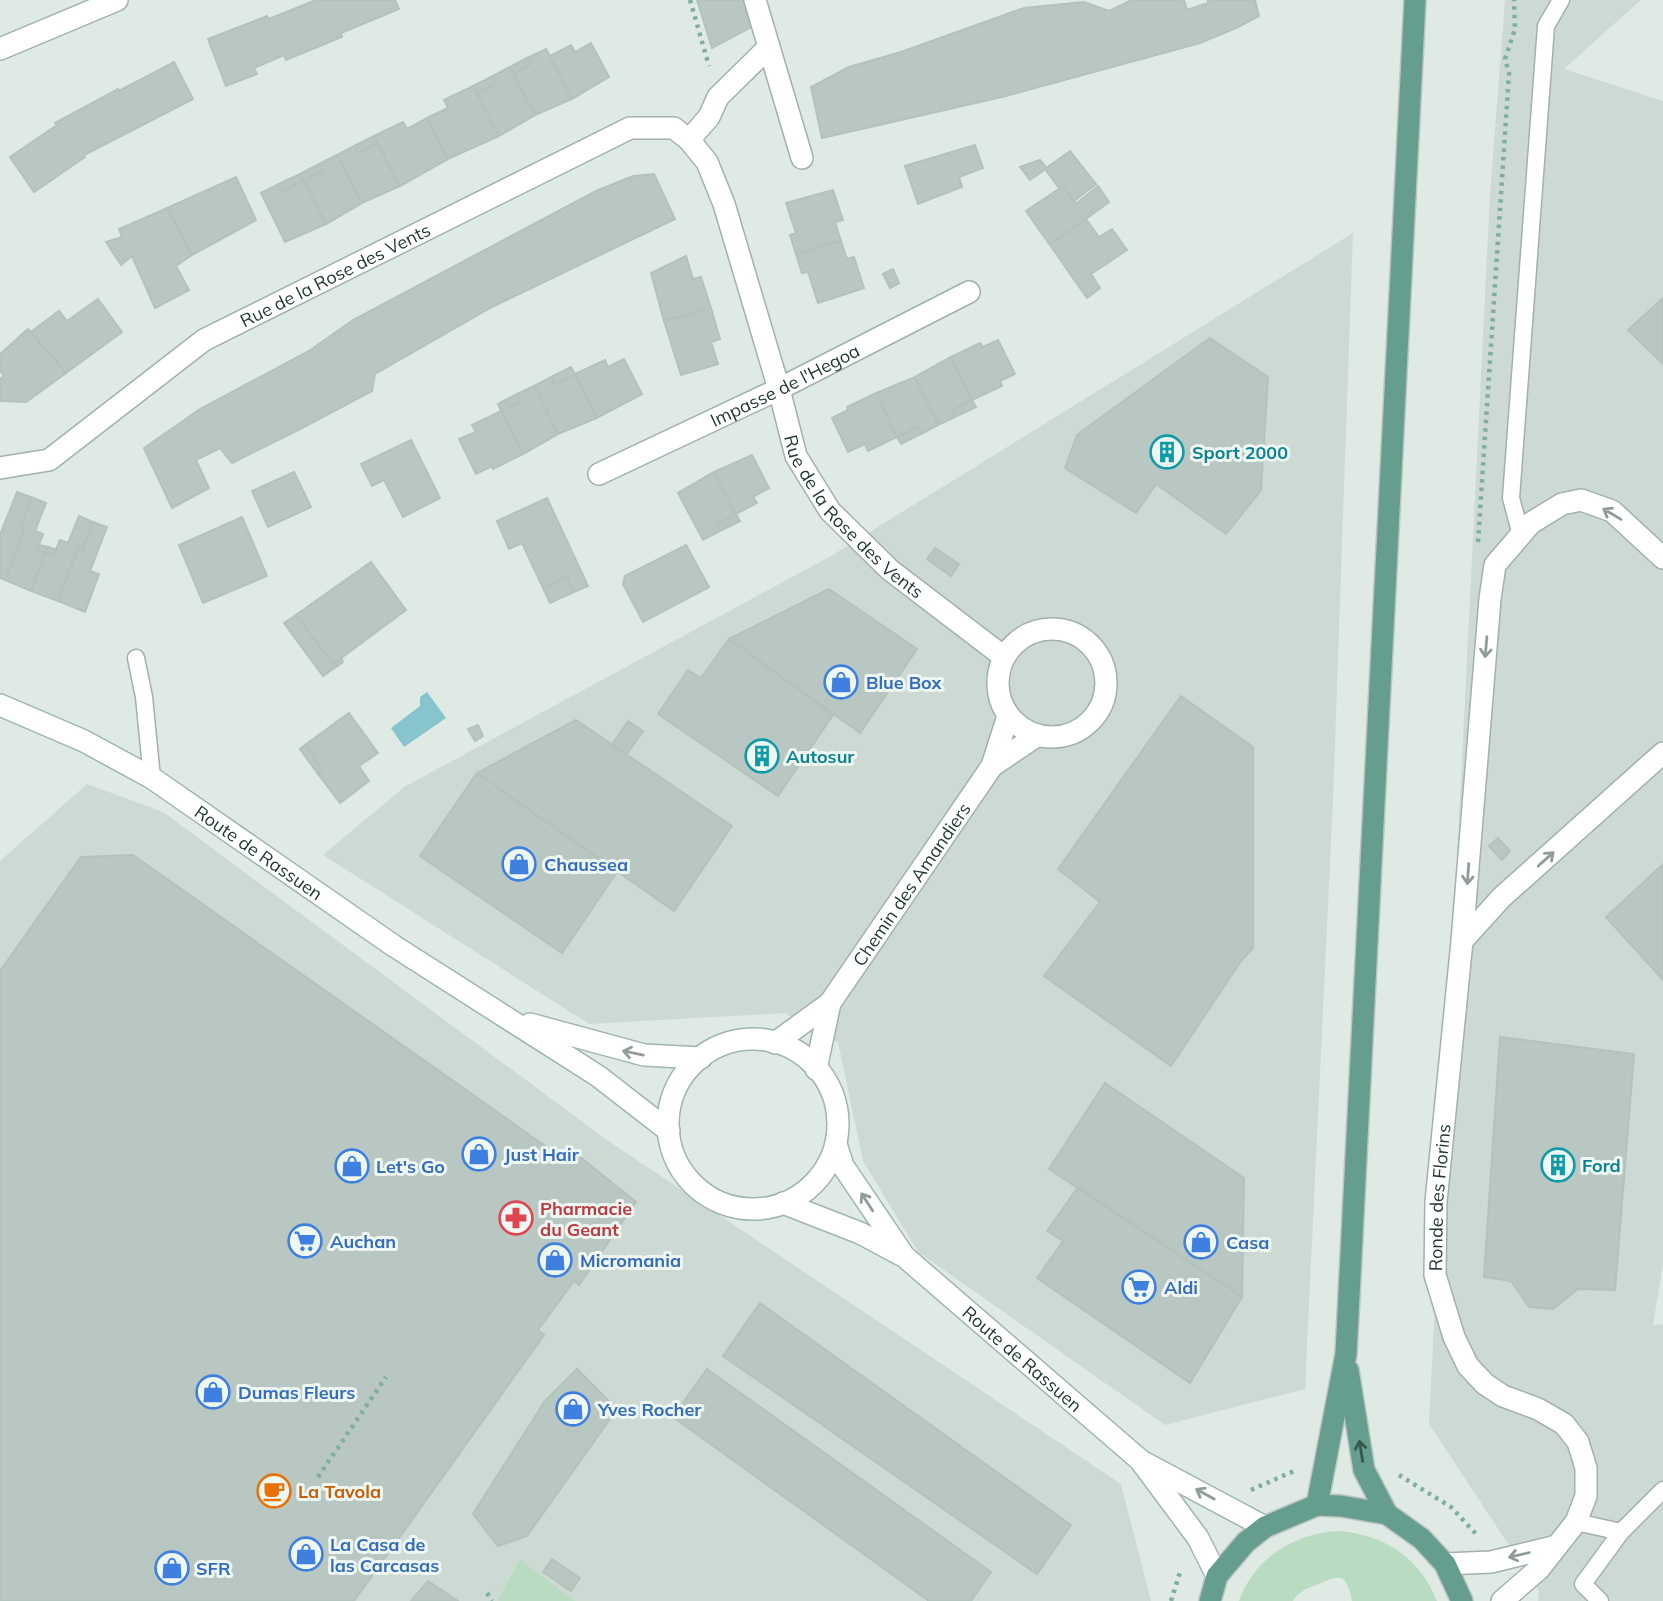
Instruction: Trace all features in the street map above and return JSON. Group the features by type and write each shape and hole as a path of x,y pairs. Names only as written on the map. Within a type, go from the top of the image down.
{"main road":[{"path":"1317,1505 1346,1354 1415,0"},
{"path":"1346,1354 1364,1470 1387,1514"},
{"path":"1210,1601 1217,1576 1246,1542 1265,1527 1317,1505 1387,1514 1422,1539 1445,1564 1462,1601"}],"street":[{"path":"0,49 117,0"},
{"path":"755,0 802,158"},
{"path":"689,140 709,117 718,97 769,47"},
{"name":"Rue de la Rose des Vents","path":"0,468 49,460 204,340 630,128 674,128 689,140 707,162 723,204 779,389 796,456 830,511 890,570 1004,657"},
{"name":"Impasse de l'Hegoa","path":"599,474 779,389 969,292"},
{"name":"Ronde des Florins","path":"1502,1601 1539,1569 1576,1522 1586,1496 1586,1468 1578,1442 1564,1424 1538,1409 1503,1396 1485,1384 1468,1366 1454,1337 1435,1275 1436,1202 1495,565 1531,523 1562,504 1581,500 1612,511 1663,558"},
{"path":"1052,629 1082,638 1102,663 1105,684 1101,704 1090,722 1063,736 1038,735 1021,728 1008,716 1002,703 998,682 1004,657 1021,639 1038,631 1052,629"},
{"name":"Route de Rassuen","path":"0,705 84,741 152,778 394,946 598,1076 669,1131"},
{"name":"Chemin des Amandiers","path":"775,1042 830,1003 992,766 1008,716"},
{"name":"Chemin des Amandiers","path":"992,766 1038,735"},
{"path":"1462,941 1502,897 1663,753"},
{"name":"Chemin des Amandiers","path":"816,1069 830,1003"},
{"name":"Route de Rassuen","path":"507,1018 644,1055 701,1058"},
{"path":"737,1041 775,1042 797,1052 826,1082 834,1100 838,1121 836,1144 828,1163 811,1187 796,1198 768,1208 739,1208 710,1198 683,1172 674,1153 669,1131 669,1114 675,1092 685,1074 701,1058 717,1048 737,1041"},
{"name":"Route de Rassuen","path":"836,1144 844,1166 905,1257"},
{"name":"Route de Rassuen","path":"783,1203 860,1233 905,1257 1140,1461 1198,1538 1217,1576"},
{"name":"Route de Rassuen","path":"1140,1461 1265,1527"},
{"path":"1445,1564 1491,1562 1557,1546"}],"lane":[{"path":"1521,535 1511,498 1545,38 1546,26 1561,0"},
{"path":"136,658 145,696 152,778"},
{"path":"1600,1601 1583,1584 1621,1532 1663,1490"},
{"path":"1576,1522 1621,1532"}],"path":[{"path":"690,0 718,97"},
{"path":"1509,73 1505,59 1515,29 1514,0"},
{"path":"318,1477 386,1377"},
{"path":"1248,1492 1306,1468"},
{"path":"1391,1471 1451,1507 1482,1541"},
{"path":"1171,1601 1185,1560"},
{"path":"487,1594 492,1601"}],"shaded area":[{"path":"1505,0 1641,0 1564,69 1663,101 1663,1264 1653,1325 1663,1324 1663,1601 1538,1601 1539,1591 1429,1424 1490,194"},
{"path":"1353,233 1333,800 1305,1389 1165,1425 918,1252 863,1161 838,1042 785,1013 589,1024 323,855 404,787 831,556"},
{"path":"87,784 163,812 607,1140 1121,1484 1151,1601 0,1601 0,861"}],"green space":[{"path":"1339,1531 1371,1538 1399,1551 1421,1572 1437,1601 1352,1601 1347,1584 1340,1578 1335,1578 1306,1589 1293,1601 1239,1601 1255,1572 1278,1550 1307,1537"},
{"path":"520,1560 575,1601 498,1601"}],"water":[{"path":"427,692 446,718 404,747 391,728 420,706 420,697"}],"building":[{"path":"316,0 395,0 399,9 286,60 284,55 254,68 257,74 226,86 208,39"},
{"path":"697,0 747,0 755,25 712,48"},
{"path":"1132,0 1184,0 1187,10 1208,3 1208,0 1255,0 1259,16 1200,43 1002,97 822,138 811,87 849,67 901,52 1024,8 1084,2 1109,11"},
{"path":"591,43 609,77 572,99 550,56 571,45 575,52"},
{"path":"546,49 572,99 535,115 513,74 530,65 527,58"},
{"path":"527,58 530,65 513,74 510,67"},
{"path":"174,62 193,99 84,155 85,157 34,192 10,157 57,125 55,123"},
{"path":"510,67 535,115 499,136 477,93 497,83 493,76"},
{"path":"493,76 497,83 477,93 473,86"},
{"path":"473,86 499,136 448,159 427,118 448,108 444,100"},
{"path":"427,118 448,159 400,186 374,136 403,122 407,129"},
{"path":"374,136 377,143 358,153 354,146"},
{"path":"377,143 400,186 362,203 337,155 354,146 358,153"},
{"path":"975,145 983,168 959,177 962,187 918,204 905,166"},
{"path":"1070,151 1096,184 1074,201 1063,186 1059,188 1045,169"},
{"path":"337,155 362,203 326,224 304,181 323,171 319,164"},
{"path":"1040,160 1047,168 1030,180 1020,167"},
{"path":"319,164 323,171 304,181 300,174"},
{"path":"300,174 304,181 283,191 279,184"},
{"path":"654,174 675,219 492,307 375,374 372,391 300,429 232,463 220,448 196,460 209,488 172,508 144,448 200,409 309,351 353,320 596,191 633,176"},
{"path":"236,177 256,220 192,255 167,208"},
{"path":"304,181 326,224 285,242 261,193 279,184 283,191"},
{"path":"1063,186 1076,204 1098,186 1109,202 1050,245 1026,211"},
{"path":"833,190 843,220 835,222 841,241 796,254 790,235 796,233 786,203"},
{"path":"167,208 192,255 176,266 189,290 155,308 132,256 121,265 106,242 122,237 119,229"},
{"path":"1086,219 1099,237 1112,229 1127,250 1091,274 1100,288 1087,298 1050,245"},
{"path":"841,241 847,259 854,257 864,288 818,303 808,272 802,273 796,254"},
{"path":"686,256 693,279 701,277 711,308 664,321 651,273"},
{"path":"893,269 899,283 890,288 883,274"},
{"path":"1663,298 1663,364 1628,330"},
{"path":"98,299 122,332 66,373 31,332 59,311 67,321"},
{"path":"711,308 720,339 711,342 718,364 681,375 664,321"},
{"path":"28,329 66,373 26,402 0,401 0,379 4,376 0,371 0,354"},
{"name":"Sport 2000","path":"1210,338 1268,377 1261,490 1226,534 1156,484 1136,513 1065,468 1077,435"},
{"path":"998,340 1015,374 1000,381 1002,386 972,400 951,357 980,343 983,347"},
{"path":"951,357 972,400 952,410 955,417 938,425 915,377"},
{"path":"624,359 642,394 597,418 575,374 605,360 608,367"},
{"path":"571,367 575,374 555,385 551,377"},
{"path":"575,374 597,418 558,434 534,386 551,377 555,385"},
{"path":"915,377 938,425 921,434 918,427 897,437 876,393"},
{"path":"534,386 558,434 523,454 501,411 521,401 517,394"},
{"path":"876,393 897,437 868,451 865,444 848,452 832,418 848,410 847,407"},
{"path":"517,394 521,401 501,411 498,404"},
{"path":"972,400 976,407 955,417 952,410"},
{"path":"501,411 523,454 476,474 459,439 476,432 472,425"},
{"path":"918,427 921,434 901,444 897,437"},
{"path":"411,440 440,498 403,517 384,480 372,486 361,464"},
{"path":"752,455 769,488 753,497 757,503 736,514 714,472"},
{"path":"294,472 311,507 268,527 252,491"},
{"path":"714,472 736,514 716,525 720,531 703,540 678,493"},
{"path":"17,492 31,497 21,526 25,528 5,580 0,578 0,535"},
{"path":"31,497 46,503 35,531 43,534 37,550 45,553 31,591 5,580 25,528 21,526"},
{"path":"547,498 588,586 574,592 567,577 543,588 522,543 509,549 497,521"},
{"path":"736,514 740,521 720,531 716,525"},
{"path":"79,516 93,522 82,550 78,548 58,601 31,591 45,553 53,556 60,540 68,543"},
{"path":"242,517 267,576 203,603 179,545"},
{"path":"93,522 107,527 90,571 99,574 85,612 58,601 78,548 82,550"},
{"path":"39,545 48,547 45,553 37,550"},
{"path":"686,545 709,587 643,622 623,584 625,576"},
{"path":"48,547 56,550 53,556 45,553"},
{"path":"935,548 959,564 951,576 927,559"},
{"path":"371,562 406,610 333,664 296,615"},
{"path":"567,577 574,592 550,603 543,588"},
{"name":"Blue Box","path":"829,589 917,649 860,733 729,639"},
{"path":"296,615 333,664 341,658 343,662 323,676 284,623"},
{"name":"Autosur","path":"729,639 833,715 778,796 658,714 688,670 701,678"},
{"path":"1181,696 1253,747 1253,948 1241,961 1171,1066 1044,976 1100,902 1058,869"},
{"path":"349,713 378,753 359,766 369,781 340,803 318,774 323,770 305,745"},
{"path":"576,720 732,826 674,911 477,773"},
{"path":"628,721 643,731 626,755 612,745"},
{"path":"478,725 483,736 475,741 468,729"},
{"path":"305,745 323,770 318,774 300,749"},
{"name":"Chaussea","path":"477,773 617,872 562,953 420,856"},
{"path":"1498,838 1510,851 1502,860 1489,846"},
{"name":"Auchan","path":"133,855 568,1162 575,1153 636,1202 579,1285 574,1281 538,1330 544,1335 354,1601 0,1601 0,971 81,857"},
{"path":"1663,864 1663,980 1606,917"},
{"name":"Ford","path":"1500,1037 1634,1054 1615,1290 1578,1289 1553,1309 1529,1307 1511,1281 1484,1277"},
{"name":"Casa","path":"1105,1083 1244,1178 1242,1297 1049,1169"},
{"name":"Aldi","path":"1078,1187 1242,1297 1190,1383 1037,1278 1063,1241 1047,1231"},
{"path":"760,1303 1071,1525 1037,1574 723,1356"},
{"path":"577,1369 617,1409 527,1536 498,1546 473,1514 545,1401"},
{"path":"707,1369 991,1572 971,1601 929,1601 673,1417"},
{"path":"552,1559 580,1578 571,1591 543,1572"},
{"path":"428,1581 458,1601 411,1601"}],"place":[{"name":"Sport 2000","path":"1167,452"},
{"name":"Blue Box","path":"841,682"},
{"name":"Autosur","path":"762,756"},
{"name":"Chaussea","path":"519,864"},
{"name":"Just Hair","path":"479,1154"},
{"name":"Ford","path":"1558,1165"},
{"name":"Let's Go","path":"352,1166"},
{"name":"Pharmacie du Geant","path":"516,1218"},
{"name":"Auchan","path":"305,1241"},
{"name":"Casa","path":"1201,1242"},
{"name":"Micromania","path":"555,1260"},
{"name":"Aldi","path":"1139,1287"},
{"name":"Dumas Fleurs","path":"213,1392"},
{"name":"Yves Rocher","path":"573,1409"},
{"name":"La Tavola","path":"274,1491"},
{"name":"La Casa de las Carcasas","path":"306,1554"},
{"name":"SFR","path":"172,1568"}]}
